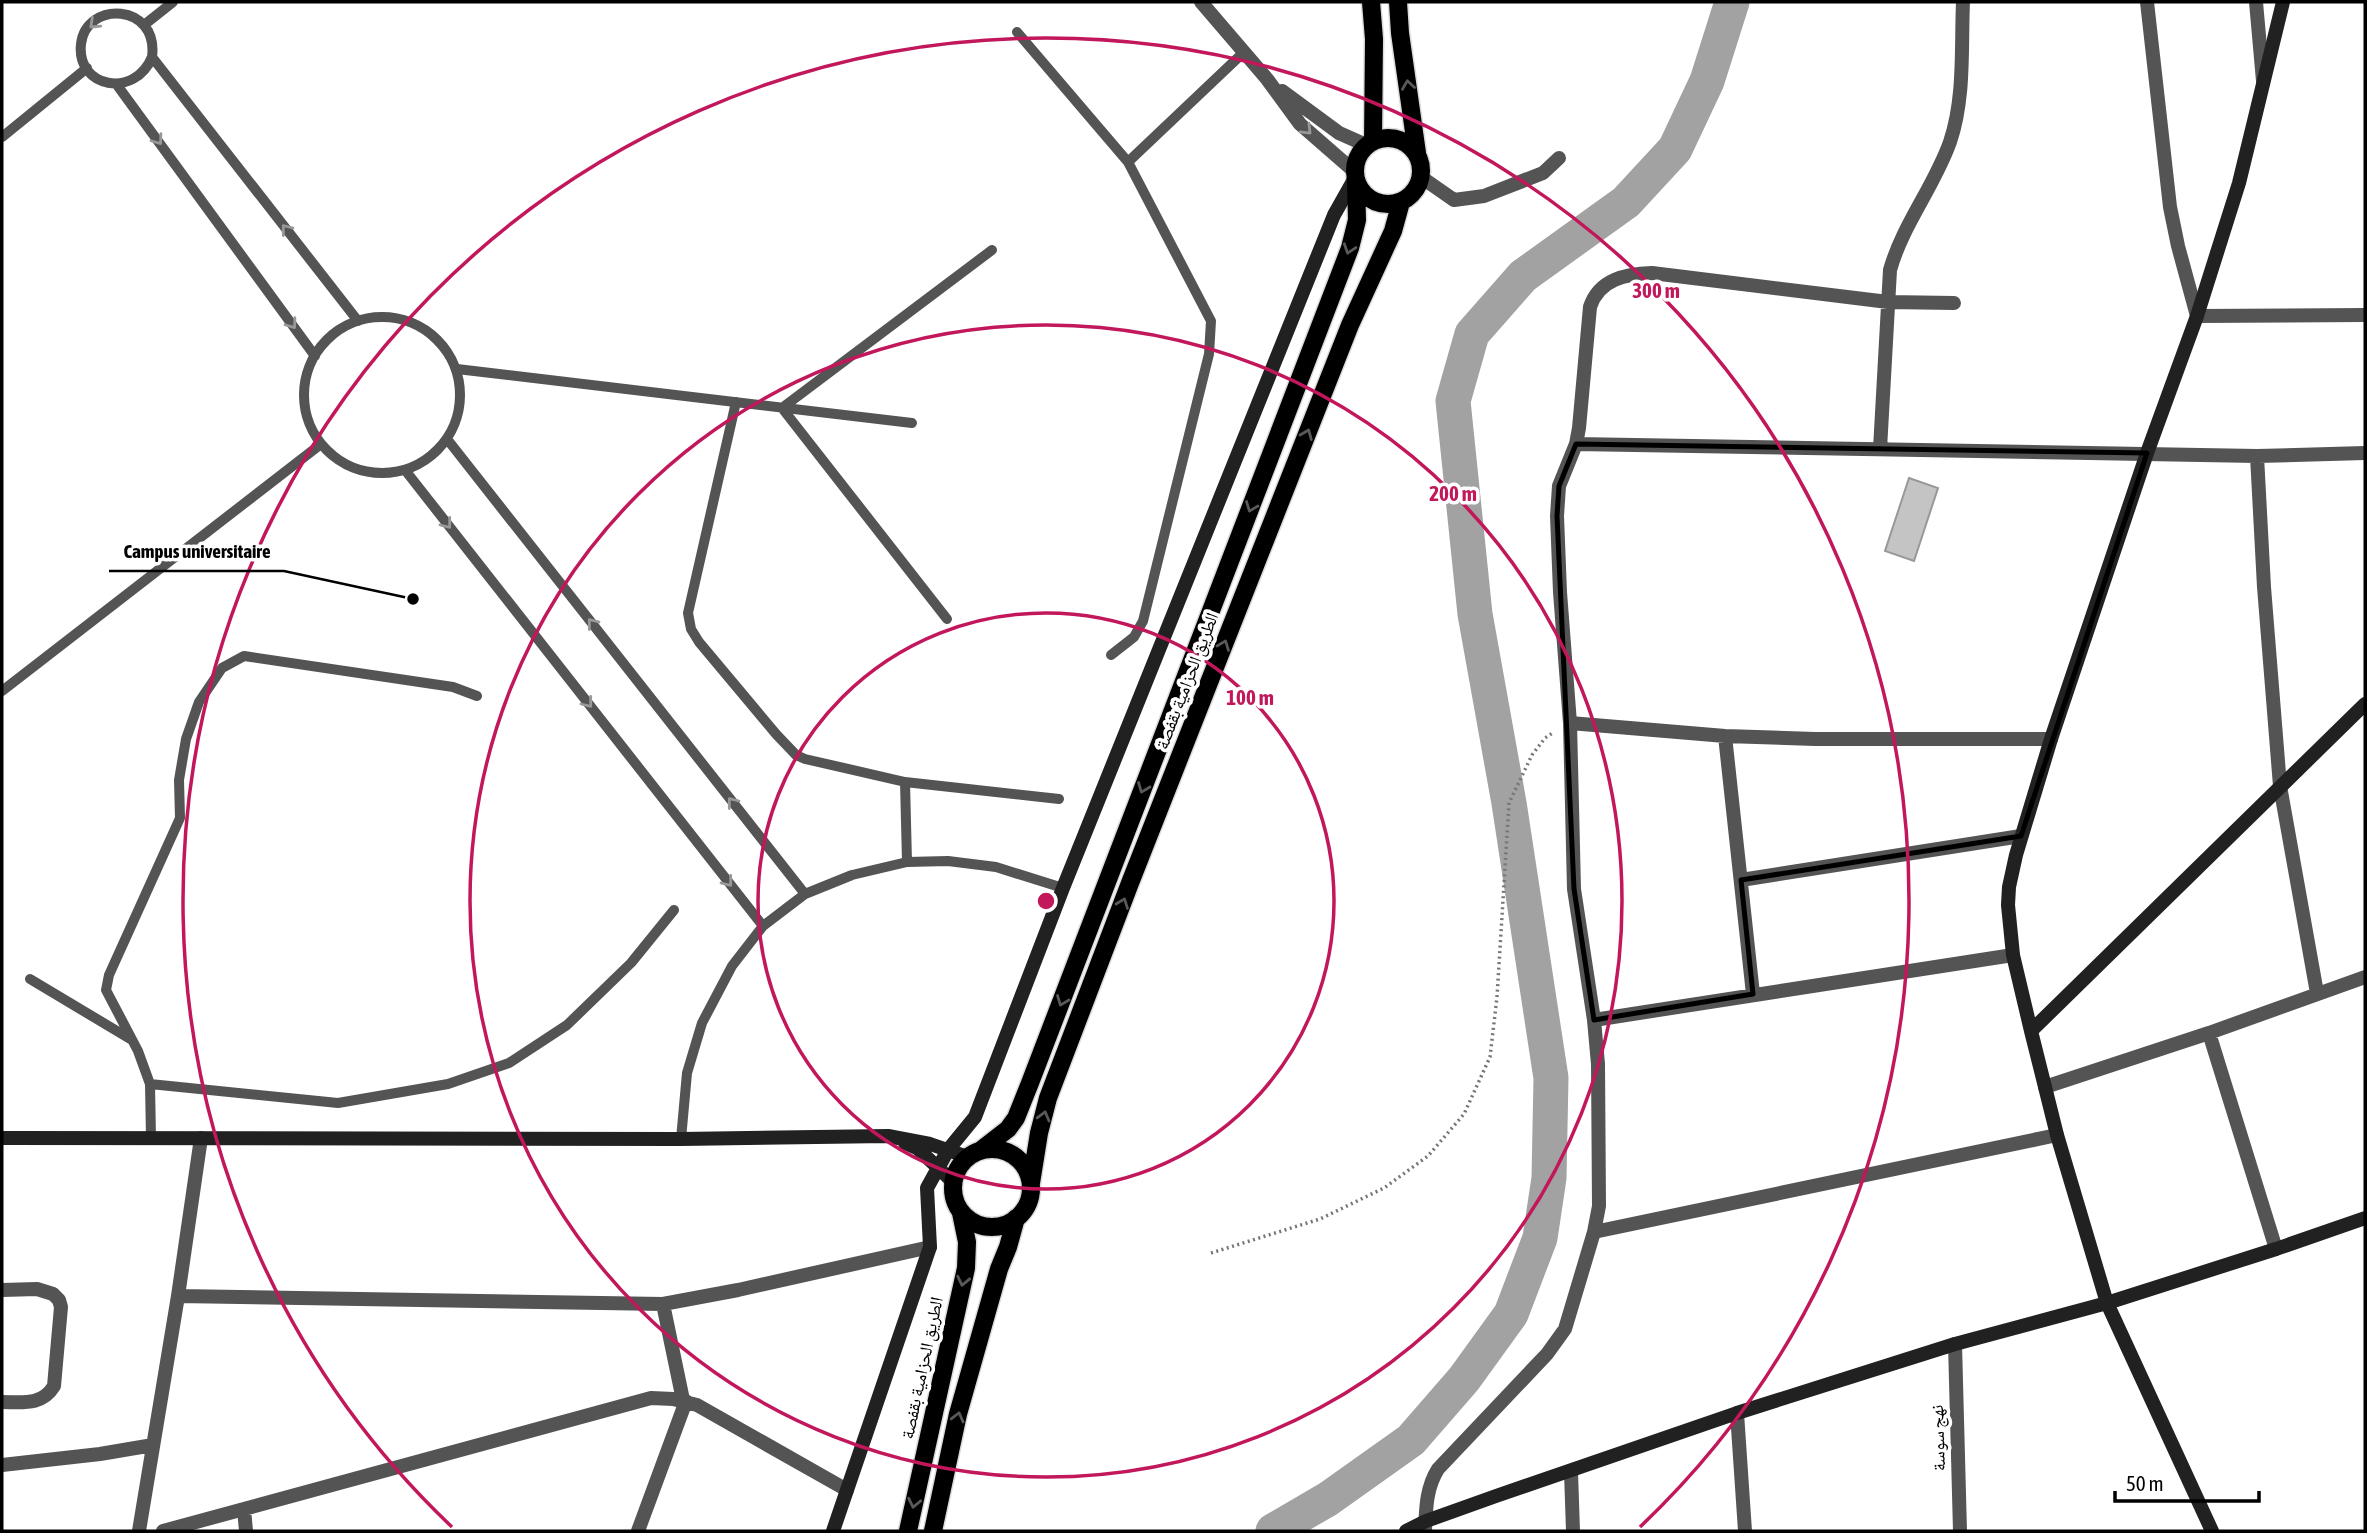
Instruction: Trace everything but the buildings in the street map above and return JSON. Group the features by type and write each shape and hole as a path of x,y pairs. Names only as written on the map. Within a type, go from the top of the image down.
{"main road":[{"path":"1370,143 1374,39 1371,2"},
{"path":"1398,2 1421,177 1414,192 1401,202 1383,204 1367,197 1356,177 1357,158 1370,143 1390,137 1398,138 1417,153"},
{"name":"الطريق الحزامية بقفصة","path":"974,1153 1008,1129 1016,1118 1030,1083 1350,248 1357,220 1356,177"},
{"name":"الطريق الحزامية بقفصة","path":"1031,1183 1039,1133 1053,1086 1345,338 1393,231 1401,202"},
{"path":"1004,1150 1022,1162 1028,1172 1031,1183 1028,1205 1016,1218 1002,1226 980,1226 961,1213 956,1204 953,1182 956,1171 974,1153 1004,1150"},
{"name":"الطريق الحزامية بقفصة","path":"908,1531 966,1268 967,1242 961,1213"},
{"path":"933,1531 958,1414 1016,1218"}],"street":[{"path":"833,1531 930,1247 927,1188 948,1150 975,1117 1063,888 1334,215 1356,177 1300,124 1267,79 1201,2"},
{"path":"1880,449 1890,270 1942,160 1955,123 1963,2"},
{"path":"2147,2 2170,207 2197,316"},
{"path":"2256,2 2263,87"},
{"path":"2212,1531 2107,1303 2057,1135 2031,1031 2013,955 2008,905 2009,887 2021,836 2051,739 2147,453 2197,316 2239,183 2283,2"},
{"path":"1267,79 1339,133 1370,143"},
{"path":"1421,177 1454,200 1485,196 1543,173 1559,158"},
{"path":"1426,1526 1430,1483 1438,1469 1547,1354 1565,1329 1594,1232 1598,1206 1598,1064 1574,889 1570,723 1557,516 1559,486 1576,444 1590,307 1600,288 1614,280 1633,274 1652,273 1888,302 1954,303"},
{"path":"2197,316 2365,315"},
{"path":"1576,444 2257,456 2365,453"},
{"path":"2257,456 2264,587 2280,786 2317,993"},
{"path":"2031,1031 2365,704"},
{"path":"1570,723 1725,736 2051,739"},
{"path":"1725,736 1753,994"},
{"path":"1741,880 2021,836"},
{"path":"1594,1020 2013,955"},
{"path":"2045,1087 2210,1033 2365,977"},
{"path":"2210,1033 2276,1249"},
{"path":"1594,1232 2057,1135"},
{"path":"2,1138 681,1139 888,1136 974,1153"},
{"path":"888,1136 917,1148 953,1182"},
{"path":"139,1531 201,1138"},
{"path":"1406,1531 1737,1413 1955,1344 2107,1303 2365,1218"},
{"path":"178,1296 663,1304 930,1247"},
{"path":"2,1290 45,1291 59,1300 61,1307 54,1386 50,1393 36,1402 2,1402"},
{"path":"638,1531 685,1400 663,1304"},
{"name":"نهج سوسة","path":"1955,1344 1960,1531"},
{"path":"163,1531 651,1398 685,1400 709,1411 847,1490"},
{"path":"1737,1413 1745,1531"},
{"path":"2,1465 153,1445"},
{"path":"1571,1472 1573,1531"},
{"path":"244,1509 246,1531"}],"lane":[{"path":"144,25 173,2"},
{"path":"113,12 125,13 136,17 150,34 152,57 139,76 117,85 106,83 95,77 82,57 84,33 91,23 101,16 113,12"},
{"path":"1017,32 1128,162 1211,321 1209,354 1143,621 1134,637 1111,655"},
{"path":"1128,162 1244,52"},
{"path":"152,57 358,321"},
{"path":"2,137 87,68"},
{"path":"117,85 315,356"},
{"path":"782,408 992,250"},
{"path":"382,317 406,321 428,331 445,348 457,369 461,393 458,417 447,439 429,458 405,470 382,474 359,470 338,460 321,444 309,424 304,401 306,377 315,356 326,341 341,329 358,321 382,317"},
{"path":"457,369 912,424"},
{"path":"736,402 688,613 691,629 796,755 905,782 1059,799"},
{"path":"782,408 947,619"},
{"path":"447,439 805,894"},
{"path":"2,691 321,444"},
{"path":"405,470 763,926"},
{"path":"151,1138 150,1084 132,1040 106,990 109,975 180,818 178,780 186,739 199,702 222,668 244,656 453,687 477,696"},
{"path":"905,782 907,862"},
{"path":"681,1139 687,1073 702,1023 732,966 763,926 805,894 852,875 907,862 948,861 996,867 1063,888"},
{"path":"150,1084 338,1103 448,1084 509,1063 567,1025 631,964 674,910"},
{"path":"30,979 132,1040"}],"path":[{"path":"1211,1252 1320,1219 1384,1188 1428,1156 1464,1114 1490,1057 1497,998 1509,803 1532,755 1545,738 1570,723"}],"highlighted area":[{"path":"1576,444 2147,453 2021,836 1741,880 1753,994 1594,1020 1574,889 1557,516 1559,486"}],"waterway":[{"path":"1273,1531 1328,1499 1411,1440 1464,1379 1511,1314 1540,1238 1549,1178 1551,1078 1509,803 1475,614 1453,401 1472,334 1523,276 1626,202 1675,149 1707,81 1732,2"}],"place":[{"name":"Campus universitaire","path":"413,599"}]}
